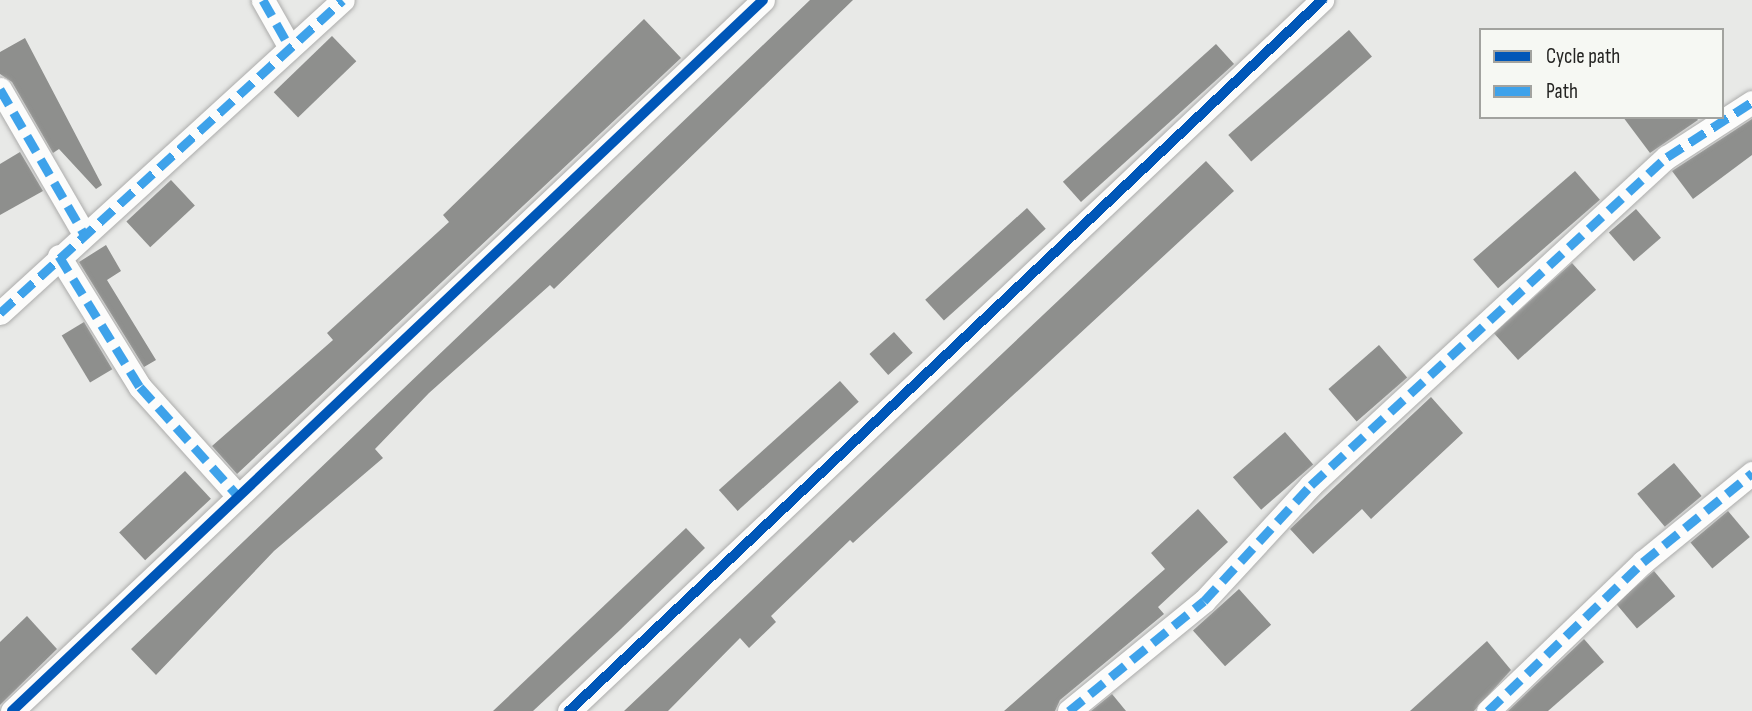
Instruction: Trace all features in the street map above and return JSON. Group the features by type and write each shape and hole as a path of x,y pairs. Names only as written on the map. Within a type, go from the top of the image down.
{"street":[{"path":"263,0 289,46"},
{"path":"0,313 289,46 343,0"},
{"path":"12,711 763,0"},
{"path":"569,711 1322,0"},
{"path":"0,89 84,234"},
{"path":"1069,711 1205,601 1311,485 1667,157 1752,102"},
{"path":"59,256 140,387 238,496"},
{"path":"1488,711 1643,562 1752,472"}],"building":[{"path":"810,0 853,0 554,289 550,285 429,393 375,449 383,458 274,551 156,675 131,649"},
{"path":"644,19 681,58 237,474 212,446 333,340 327,333 449,222 443,215"},
{"path":"1349,30 1372,56 1251,161 1228,135"},
{"path":"332,36 356,61 298,117 274,92"},
{"path":"25,38 102,185 96,189 59,149 53,153 12,82 0,74 0,52"},
{"path":"1216,44 1234,64 1081,202 1063,182"},
{"path":"1624,119 1697,119 1698,120 1650,153"},
{"path":"1752,119 1752,155 1693,199 1672,171"},
{"path":"20,152 43,191 0,215 0,164"},
{"path":"1206,161 1234,191 853,543 850,540 771,616 776,622 749,648 740,638 668,711 624,711"},
{"path":"1575,171 1600,200 1498,288 1473,260"},
{"path":"171,180 195,206 150,247 126,222"},
{"path":"1027,208 1046,229 944,320 925,300"},
{"path":"1636,209 1661,238 1634,261 1609,233"},
{"path":"106,245 121,271 107,280 156,360 144,367 79,262"},
{"path":"1572,263 1596,290 1518,360 1494,333"},
{"path":"84,322 112,369 90,383 62,335"},
{"path":"894,332 913,353 888,375 869,354"},
{"path":"1379,345 1407,377 1357,421 1328,389"},
{"path":"840,381 859,402 738,511 719,490"},
{"path":"1431,397 1463,433 1371,519 1362,509 1313,554 1290,529"},
{"path":"1285,432 1313,464 1261,510 1233,477"},
{"path":"1674,463 1702,496 1665,527 1637,494"},
{"path":"185,471 211,499 145,560 119,532"},
{"path":"1198,509 1228,542 1158,607 1164,614 1060,700 1055,711 1004,711 1165,569 1151,553"},
{"path":"1728,511 1750,537 1712,569 1690,542"},
{"path":"686,528 705,548 620,630 533,711 493,711"},
{"path":"1654,571 1675,596 1637,628 1616,603"},
{"path":"1239,589 1271,625 1225,666 1193,630"},
{"path":"27,616 57,649 0,705 0,642"},
{"path":"1584,639 1604,662 1548,711 1508,711"},
{"path":"1487,641 1511,670 1474,711 1410,711"},
{"path":"1112,694 1126,711 1091,711"}],"marked path":[{"path":"263,0 289,46"},
{"path":"0,313 343,0"},
{"path":"0,89 84,234"},
{"path":"1069,711 1204,601 1311,485 1667,157 1752,102"},
{"path":"59,256 140,387 238,496"},
{"path":"1488,711 1643,562 1752,473"}],"cycle path":[{"path":"12,711 763,0"},
{"path":"569,711 1322,0"}]}
